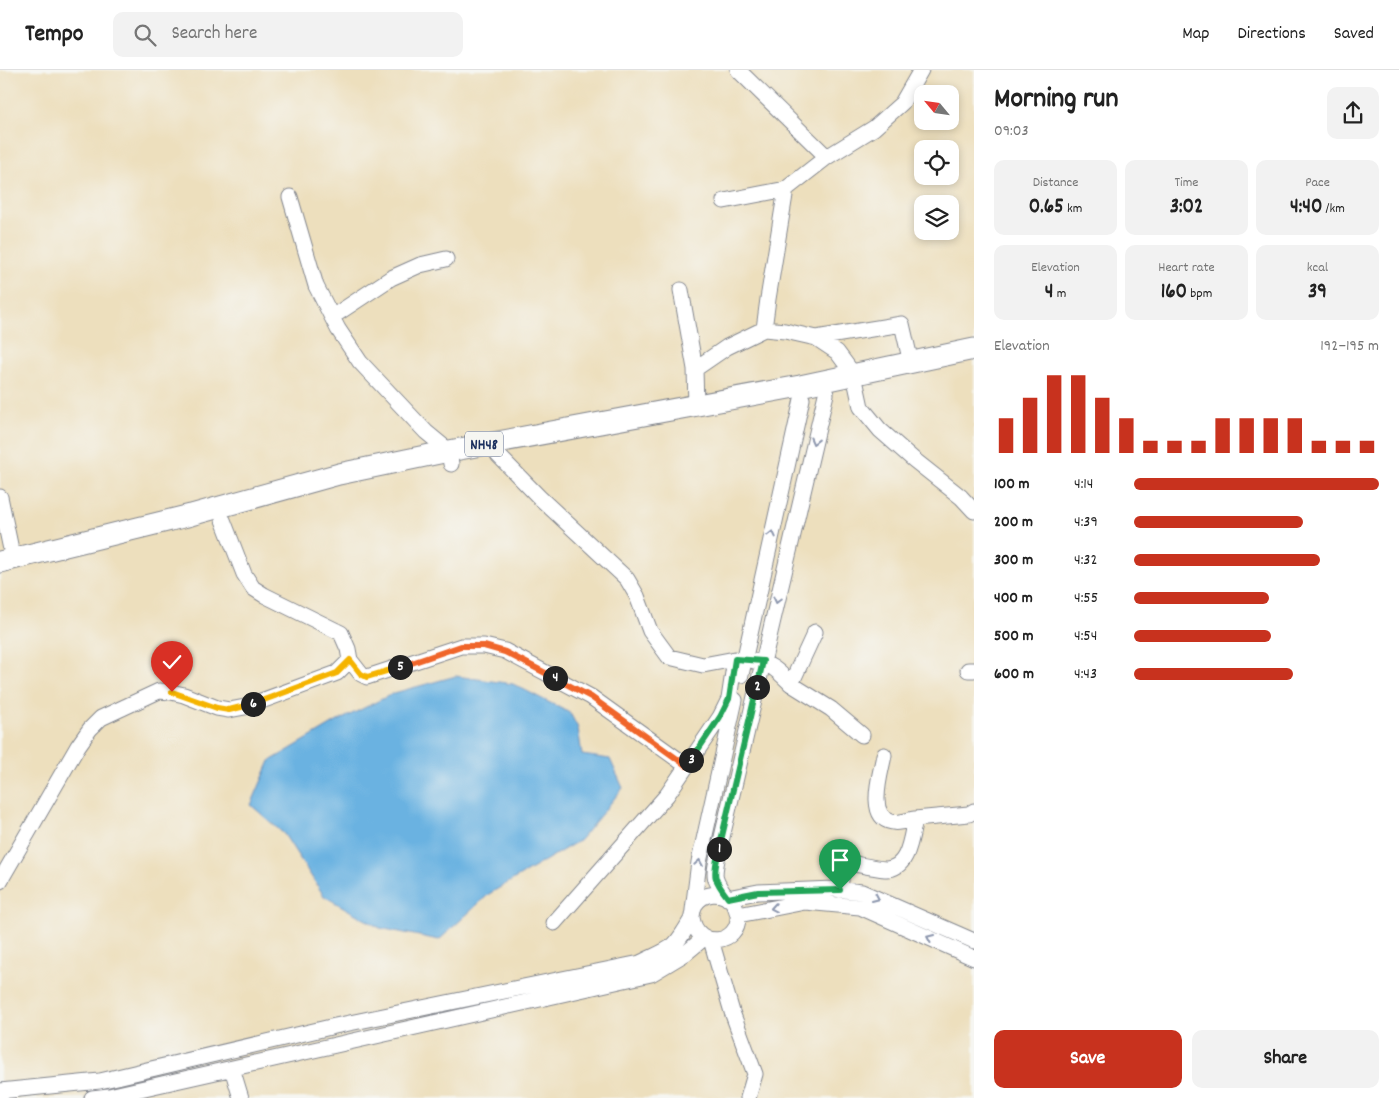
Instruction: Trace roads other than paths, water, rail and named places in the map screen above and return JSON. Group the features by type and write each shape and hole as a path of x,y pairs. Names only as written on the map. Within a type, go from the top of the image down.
{"highway":[{"name":"NH48","path":"6,561 190,515 340,474 450,457 564,436 802,399 826,394 856,381 911,363 974,349"},
{"name":"NH48","path":"0,576 223,520 450,457 498,455 564,436 696,406 974,362"}],"street":[{"path":"738,70 827,157"},
{"path":"724,201 786,188 827,157 874,128 902,103 921,70"},
{"path":"764,330 786,188"},
{"path":"290,197 316,286 338,330 360,362 450,457"},
{"path":"332,318 391,278 420,265 446,259"},
{"path":"682,290 695,369 696,406"},
{"path":"816,338 902,324 911,363"},
{"path":"695,369 727,347 764,330 785,331 816,338 837,352 856,381 861,407 880,430 913,459 961,496 974,511"},
{"path":"92,1098 109,1096 651,974 707,939 724,938 730,934 737,922 738,915 733,902 716,882 714,873 826,394"},
{"path":"554,923 667,795 720,717 729,699 802,399"},
{"path":"498,455 539,497 627,579 637,596 650,631 669,657 703,665 739,660 763,661 773,667 791,684 831,710 862,735"},
{"path":"0,497 6,561"},
{"path":"223,520 244,574 253,588 341,633 348,649 350,660 361,674 367,677 461,646 484,646 505,652 591,697 687,766"},
{"path":"791,684 815,632"},
{"path":"0,881 78,746 90,729 101,718 159,691 184,695 217,708 229,710 245,707 337,673 350,660"},
{"path":"739,660 699,862 692,915 695,930 707,939 755,1074 748,1098"},
{"path":"884,755 876,800 877,809 883,818 892,823 969,814 974,811"},
{"path":"840,890 845,866 850,863 887,869 895,867 906,856 915,819"},
{"path":"0,1091 100,1081 335,1026 640,963 673,946 692,915 695,905 706,896 714,894 728,898 758,892 840,890 862,892 974,941"},
{"path":"738,915 805,902 860,907 974,958"},
{"path":"229,1069 234,1075 241,1098"}],"water":[{"path":"456,676 513,684 570,713 578,728 582,755 610,759 623,788 580,840 489,894 439,940 380,928 324,896 284,834 251,805 270,761 336,722 394,693"}]}
